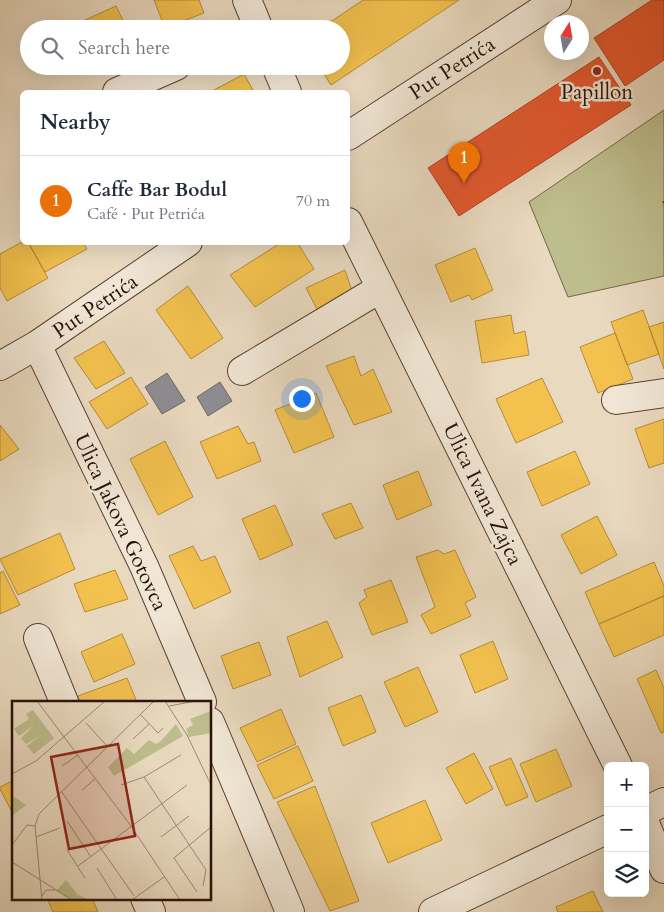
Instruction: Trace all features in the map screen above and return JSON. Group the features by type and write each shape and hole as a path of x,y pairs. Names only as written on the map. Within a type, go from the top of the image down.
{"street":[{"path":"247,0 255,20"},
{"name":"Put Petrića","path":"350,135 557,0"},
{"path":"122,90 156,75"},
{"path":"280,75 286,90"},
{"name":"Ulica Ivana Zajca","path":"350,226 616,762"},
{"name":"Put Petrića","path":"0,366 37,344 184,245"},
{"path":"242,371 381,288"},
{"name":"Ulica Jakova Gotovca","path":"37,344 144,566 202,701"},
{"path":"616,400 664,393"},
{"path":"38,638 64,701"},
{"path":"211,724 290,912"},
{"path":"649,809 664,802"},
{"path":"433,912 604,830"},
{"path":"649,833 664,869"},
{"path":"146,900 151,912"}],"shaded area":[{"path":"664,110 664,276 568,297 529,202"}],"building: Homes":[{"path":"154,0 199,0 204,13 186,20 162,20"},
{"path":"363,0 459,0 350,72 350,20 333,20"},
{"path":"116,6 123,20 85,20"},
{"path":"245,75 253,90 214,90"},
{"path":"325,75 346,75 331,85"},
{"path":"20,243 20,245 30,245 48,278 7,301 0,288 0,254"},
{"path":"30,245 85,245 87,249 45,272"},
{"path":"277,245 299,245 314,269 255,307 230,275"},
{"path":"475,248 493,290 472,300 469,295 451,302 435,265"},
{"path":"345,270 353,294 317,309 306,288"},
{"path":"188,286 223,338 191,359 156,310"},
{"path":"643,310 659,354 627,365 611,322"},
{"path":"511,315 514,334 525,331 529,355 482,363 475,321"},
{"path":"664,322 664,369 649,327"},
{"path":"615,333 633,379 598,393 580,347"},
{"path":"104,341 125,373 96,389 74,358"},
{"path":"354,356 361,376 373,369 392,412 354,425 326,366"},
{"path":"131,377 148,404 107,429 89,402"},
{"path":"542,378 563,422 516,443 496,399"},
{"path":"316,393 334,437 294,453 275,410"},
{"path":"664,419 664,463 649,468 635,429"},
{"path":"0,425 19,449 0,461"},
{"path":"238,426 248,444 254,442 261,461 217,479 200,442"},
{"path":"165,441 193,497 158,515 130,459"},
{"path":"575,451 590,484 542,506 527,472"},
{"path":"418,471 432,505 397,520 383,485"},
{"path":"351,503 363,528 335,539 322,514"},
{"path":"275,505 293,545 260,560 242,519"},
{"path":"597,516 617,555 581,574 561,535"},
{"path":"60,533 75,569 18,595 0,559"},
{"path":"193,546 201,561 215,556 231,592 194,609 169,556"},
{"path":"438,550 444,554 455,550 476,597 465,603 471,616 431,634 421,615 435,607 416,557"},
{"path":"654,562 664,586 664,596 599,624 585,592"},
{"path":"115,570 128,599 85,612 74,584"},
{"path":"3,571 20,605 0,614 0,573"},
{"path":"391,580 408,622 372,635 359,603 367,597 364,590"},
{"path":"664,596 664,635 614,657 599,624"},
{"path":"327,621 343,657 300,677 287,637"},
{"path":"122,634 135,664 94,682 81,652"},
{"path":"493,641 508,679 475,693 460,655"},
{"path":"259,642 271,675 233,689 221,656"},
{"path":"418,667 438,712 405,727 384,682"},
{"path":"656,670 664,688 664,732 661,733 637,679"},
{"path":"127,678 137,701 80,701 78,696"},
{"path":"361,695 376,732 343,746 328,708"},
{"path":"281,709 296,744 257,762 240,728"},
{"path":"298,746 313,781 274,799 257,765"},
{"path":"556,749 572,786 536,802 520,764"},
{"path":"474,753 493,789 466,804 446,768"},
{"path":"511,758 528,797 506,806 489,767"},
{"path":"12,781 12,812 0,789 0,787"},
{"path":"315,786 359,901 330,911 277,802"},
{"path":"425,800 442,840 388,863 371,823"},
{"path":"593,891 603,912 558,912 556,907"},
{"path":"48,900 93,900 98,912 53,912"}],"building: Shops":[{"path":"652,0 664,0 664,60 625,86 594,38"},
{"path":"599,57 631,105 459,216 428,168"}],"building: Industry":[{"path":"167,373 185,401 162,414 145,387"},
{"path":"220,382 232,401 208,416 197,397"}],"place":[{"name":"Papillon","path":"597,71"},
{"name":"Caffe Bar Bodul","path":"464,183"}]}
